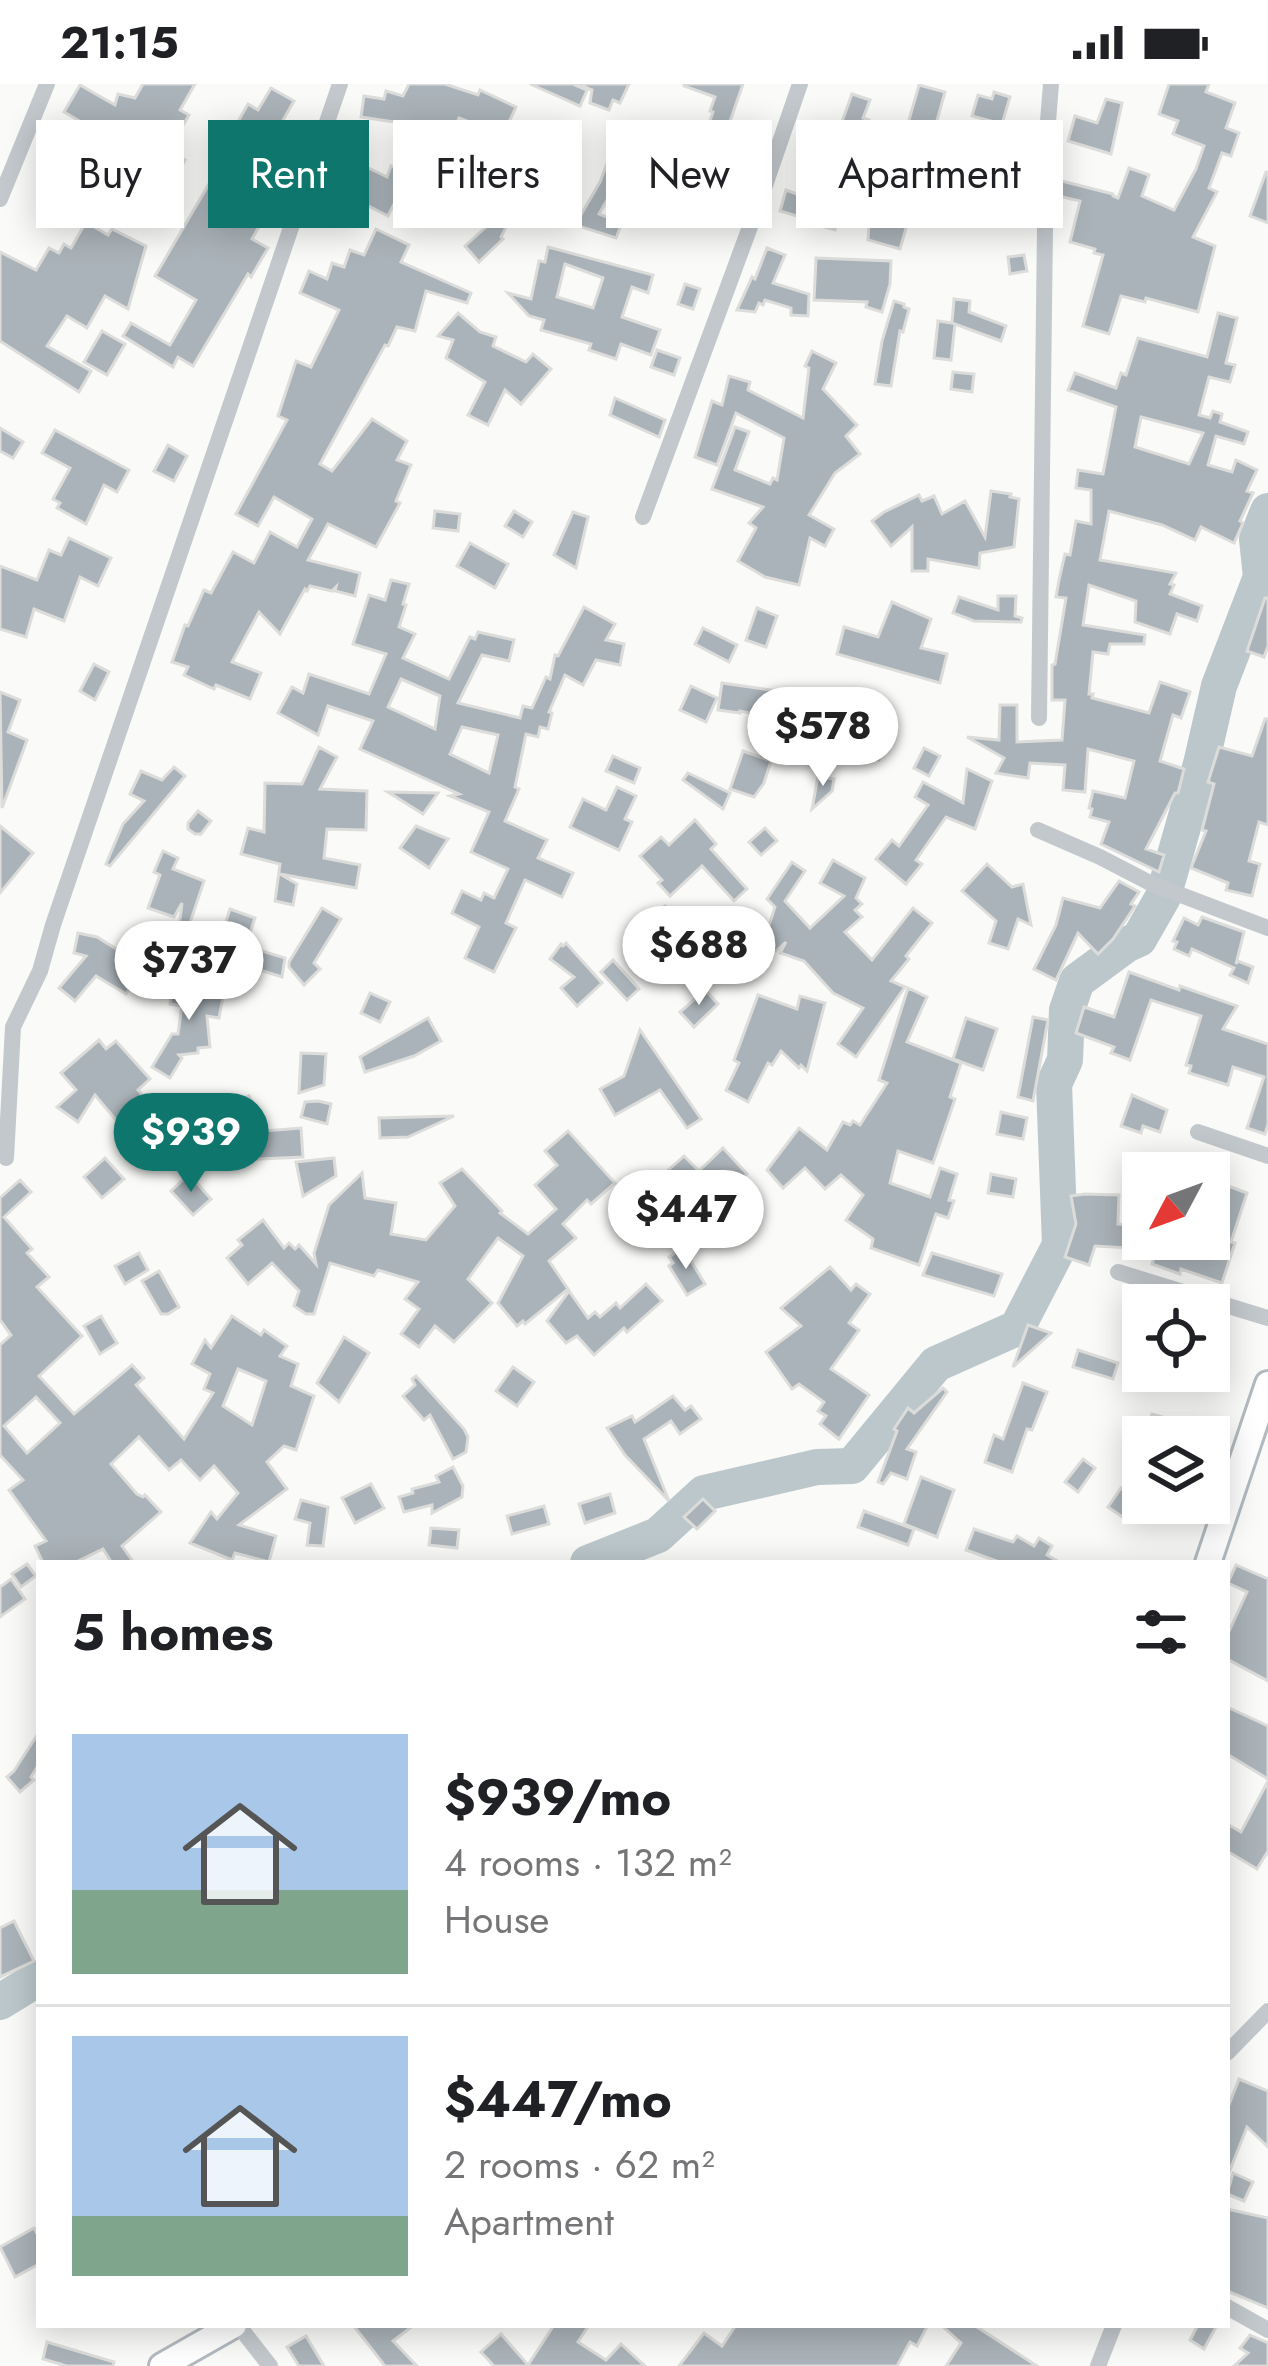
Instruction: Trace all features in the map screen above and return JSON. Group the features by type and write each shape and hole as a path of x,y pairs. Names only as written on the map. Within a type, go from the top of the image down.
{"main road":[{"path":"1209,1560 1268,1384"},
{"path":"162,2366 231,2328"}],"street":[{"path":"0,199 47,84"},
{"path":"6,1158 14,1027 40,971 340,84"},
{"path":"643,517 800,84"},
{"path":"1039,718 1046,146 1051,84"},
{"path":"1038,830 1152,884 1268,928"},
{"path":"1198,1132 1268,1156"},
{"path":"1118,1272 1268,1318"},
{"path":"1230,2048 1268,2011"},
{"path":"1230,2309 1268,2330"},
{"path":"238,2328 270,2366"},
{"path":"1098,2366 1113,2328"}],"building":[{"path":"143,84 195,84 180,110 189,115 184,124 184,120 78,120 64,112 80,85 115,105 118,94 135,98"},
{"path":"409,84 445,84 478,95 480,90 516,107 510,120 393,122 361,117 364,96 384,99 386,91 403,96"},
{"path":"530,84 573,84 587,90 580,106"},
{"path":"578,84 629,84 620,103 613,100 609,110 590,103 592,90"},
{"path":"743,84 730,120 710,120 715,97 684,86"},
{"path":"1169,84 1209,84 1206,92 1235,103 1226,128 1239,133 1231,156 1222,153 1209,188 1217,192 1193,237 1215,246 1198,312 1121,296 1109,334 1083,326 1103,255 1070,242 1080,201 1063,197 1063,181 1118,198 1129,168 1149,175 1142,196 1174,210 1204,146 1173,134 1178,121 1159,114"},
{"path":"919,85 945,92 937,120 909,120"},
{"path":"271,88 294,101 283,120 239,120 248,104 258,110"},
{"path":"994,92 1010,97 1003,120 972,116 978,95 992,99"},
{"path":"852,94 870,100 863,118 869,120 843,120"},
{"path":"1106,99 1122,103 1111,154 1068,141 1075,116 1097,123"},
{"path":"606,166 606,202 599,214 606,217 606,228 620,228 616,238 582,227 582,213"},
{"path":"393,167 393,206 388,216 369,206 369,168 387,177"},
{"path":"1268,173 1268,223 1250,216"},
{"path":"208,186 208,228 258,228 252,239 268,248 193,366 178,357 173,367 123,336 131,323 170,345 196,300 155,276"},
{"path":"786,190 796,194 796,216 780,211"},
{"path":"83,228 96,228 108,235 112,229 146,246 128,309 105,296 87,328 67,316 47,346 91,371 79,392 0,341 0,252 36,270 49,248 59,253 64,244 71,248"},
{"path":"485,228 506,228 503,239 479,262 465,246"},
{"path":"869,228 906,228 900,249 868,240"},
{"path":"376,229 409,245 401,262 471,293 467,303 426,291 415,331 397,327 320,464 332,471 372,419 407,441 397,460 411,465 396,501 400,503 376,547 328,524 308,560 360,573 355,596 335,591 336,587 332,591 310,586 280,634 259,612 232,662 261,673 250,699 216,685 214,689 184,675 188,667 172,662 204,590 211,593 233,552 254,563 270,532 297,547 312,519 274,497 258,526 236,514 287,420 278,416 296,361 311,367 339,310 300,293 309,271 327,279 332,263 344,267 350,250 364,255"},
{"path":"548,247 653,275 648,293 632,287 622,317 660,330 651,355 621,344 616,359 589,350 591,344 541,330 544,320 529,316 508,293 531,299 539,261 545,262","holes":["565,264 603,278 593,308 557,297"]},
{"path":"767,248 785,255 773,283 809,294 808,316 791,315 791,308 765,300 755,312 737,310"},
{"path":"1024,255 1027,271 1010,274 1008,257"},
{"path":"816,258 891,261 882,312 866,307 867,302 814,300"},
{"path":"685,284 700,289 693,309 678,304"},
{"path":"954,299 970,301 969,312 1006,326 1001,341 955,324 951,360 934,358 938,321 952,323"},
{"path":"894,301 909,309 900,331 891,386 875,384 882,341"},
{"path":"458,313 480,332 496,337 493,346 526,362 533,354 551,369 521,404 505,390 488,425 468,415 485,382 446,358 453,340 438,336"},
{"path":"1218,313 1237,318 1226,363 1235,365 1230,382 1209,377 1199,415 1222,414 1220,422 1248,432 1244,444 1216,436 1208,465 1232,472 1236,460 1257,470 1234,543 1201,527 1195,540 1162,525 1109,511 1100,560 1176,573 1170,594 1202,606 1197,621 1177,614 1170,634 1135,622 1136,601 1089,585 1083,625 1145,635 1144,644 1110,644 1108,654 1093,652 1092,698 1149,713 1160,682 1190,692 1181,718 1173,715 1160,761 1184,769 1178,793 1146,849 1164,855 1159,872 1101,844 1109,822 1090,817 1093,791 1125,798 1134,761 1088,749 1085,792 1063,790 1065,765 1030,763 1028,778 996,773 1004,758 967,737 999,740 1000,705 1017,705 1017,742 1062,740 1065,700 1052,700 1052,665 1066,598 1056,597 1076,521 1091,524 1091,490 1076,488 1078,470 1103,474 1116,407 1068,390 1075,373 1116,388 1121,373 1126,375 1138,338 1207,357","holes":["1141,417 1203,433 1189,464 1135,447"]},
{"path":"102,331 125,344 107,375 84,362"},
{"path":"657,350 680,358 674,375 651,367"},
{"path":"812,351 836,363 823,389 857,425 846,436 860,454 835,473 809,515 834,529 825,546 810,538 799,585 765,577 738,561 756,528 749,523 763,507 712,489 735,427 749,432 735,470 770,484 773,478 777,480 784,438 736,413 717,465 695,457 712,401 722,405 729,376 750,382 748,390 803,418 809,368 805,366"},
{"path":"953,372 974,374 972,392 951,389"},
{"path":"615,398 665,420 659,437 610,415"},
{"path":"0,428 23,442 13,458 0,451"},
{"path":"55,430 129,470 117,492 104,485 86,524 57,508 60,503 53,499 70,468 42,453"},
{"path":"168,445 187,456 174,481 154,471"},
{"path":"991,491 1019,499 1014,547 980,553 979,568 928,559 928,571 912,571 912,527 891,546 872,521 919,495 922,501 934,496 942,514 965,501 985,537"},
{"path":"435,511 460,514 458,531 433,528"},
{"path":"514,511 532,522 523,537 505,526"},
{"path":"573,512 588,517 576,568 554,555"},
{"path":"69,538 111,558 98,586 80,577 64,621 34,609 26,637 0,629 0,566 37,580 49,550 61,555"},
{"path":"470,543 508,564 495,588 457,566"},
{"path":"391,580 409,584 399,627 415,634 403,658 449,679 470,637 475,639 478,632 514,640 509,661 482,655 458,703 520,718 523,706 532,708 546,677 550,679 555,655 584,607 615,624 606,640 624,644 620,665 596,660 583,685 565,675 549,712 548,729 540,727 538,737 526,734 515,787 519,789 505,821 547,840 538,858 573,873 562,897 525,880 506,923 516,928 494,972 465,958 479,927 452,913 462,891 481,900 484,893 494,898 508,869 471,852 489,812 360,749 373,721 328,706 318,735 278,713 292,687 303,693 309,674 369,694 386,654 353,644 369,595 385,600","holes":["401,679 440,696 435,729 388,707","462,727 498,735 489,773 450,754"]},
{"path":"998,596 1016,596 1015,616 1021,622 974,621 953,613 959,597 998,610"},
{"path":"1265,598 1268,646 1264,657 1247,651"},
{"path":"892,602 931,619 921,648 947,654 940,683 837,654 844,627 878,637"},
{"path":"757,608 777,616 766,647 746,640"},
{"path":"703,628 737,645 729,662 695,644"},
{"path":"94,664 109,672 95,700 80,691"},
{"path":"722,683 771,690 765,716 718,710"},
{"path":"691,686 717,698 706,722 680,710"},
{"path":"0,692 20,700 8,732 27,740 2,808"},
{"path":"1265,719 1268,825 1259,822 1249,861 1260,864 1252,896 1226,890 1228,883 1191,868 1206,831 1202,830 1214,784 1208,782 1219,747 1252,756"},
{"path":"877,722 894,731 879,760 862,752"},
{"path":"319,747 337,757 320,789 367,791 366,830 327,829 324,858 360,865 356,888 280,874 297,884 293,905 275,901 280,864 241,854 248,828 264,832 265,783 302,784"},
{"path":"924,748 940,756 929,776 914,768"},
{"path":"743,751 771,761 754,797 730,789"},
{"path":"613,756 640,768 634,783 606,771"},
{"path":"174,767 185,776 110,866 106,864 123,824 144,801 130,794 141,771 162,780"},
{"path":"967,769 992,781 975,829 946,817 916,860 922,864 906,884 876,859 892,840 899,846 928,805 915,797 923,782 963,803"},
{"path":"688,773 730,793 723,809 683,780"},
{"path":"818,776 834,779 832,791 812,809"},
{"path":"617,787 636,796 625,819 632,822 619,850 570,827 583,799 606,810"},
{"path":"388,792 438,793 423,814"},
{"path":"198,811 211,821 201,834 195,834 188,823"},
{"path":"695,820 716,844 711,849 747,889 734,901 702,866 670,896 640,856 661,837 669,845"},
{"path":"0,826 33,853 0,893"},
{"path":"416,826 448,839 429,868 400,848"},
{"path":"765,828 777,841 761,855 749,842"},
{"path":"163,851 178,858 173,869 204,881 185,938 178,936 182,903 174,917 148,908"},
{"path":"833,860 865,878 856,898 862,904 855,910 862,917 845,932 872,960 913,908 932,923 891,981 905,987 856,1057 838,1044 863,1008 833,993 804,961 780,953 786,942 776,951 762,947 775,907 767,899 792,862 805,871 785,901 810,928 844,896 820,883"},
{"path":"987,864 1012,887 1023,884 1031,925 1018,919 1008,949 989,943 996,921 962,891"},
{"path":"1119,881 1139,892 1113,939 1098,954 1078,933 1056,980 1034,969 1056,925 1063,898 1100,908"},
{"path":"665,906 700,945 687,958 652,917"},
{"path":"322,908 341,919 314,963 320,969 304,985 289,962"},
{"path":"230,909 255,918 243,954 218,946"},
{"path":"1202,917 1244,932 1236,964 1253,967 1248,983 1230,975 1234,968 1192,949 1189,956 1174,949 1184,918 1198,925"},
{"path":"78,933 97,937 144,966 126,994 96,976 75,1001 59,988 86,956 74,953"},
{"path":"566,943 602,983 577,1006 561,988 574,977 550,959"},
{"path":"249,947 285,958 282,977 244,965"},
{"path":"613,960 639,989 627,1000 601,972"},
{"path":"1129,972 1237,1006 1223,1029 1268,1044 1265,1134 1247,1128 1264,1077 1233,1067 1228,1085 1189,1073 1191,1066 1186,1065 1201,1016 1151,1000 1130,1060 1111,1053 1114,1047 1076,1033 1084,1007 1114,1017"},
{"path":"173,979 205,983 204,988 224,992 219,1018 207,1016 210,1047 179,1055 182,1058 170,1078 152,1067 172,1034 178,1034 182,1006 170,1004"},
{"path":"908,988 927,997 907,1042 961,1063 950,1097 955,1099 933,1163 898,1151 890,1183 930,1197 940,1168 957,1174 948,1218 936,1214 919,1265 871,1248 873,1239 846,1220 863,1195 841,1175 825,1189 805,1168 783,1188 767,1170 799,1128 827,1150 843,1122 860,1125 887,1083 879,1080"},
{"path":"705,990 718,1004 694,1027 680,1012"},
{"path":"370,993 390,1002 380,1022 361,1013"},
{"path":"758,995 797,1009 800,996 825,1003 807,1071 781,1051 772,1065 768,1063 748,1102 726,1090 739,1063 734,1060"},
{"path":"1033,1017 1048,1020 1033,1101 1018,1097"},
{"path":"428,1018 441,1041 414,1056 365,1072 360,1057"},
{"path":"966,1018 997,1029 983,1070 953,1059"},
{"path":"640,1030 701,1119 687,1128 660,1090 615,1115 600,1089 624,1076"},
{"path":"99,1040 106,1049 116,1041 150,1079 138,1090 143,1096 116,1120 95,1095 78,1122 57,1107 76,1090 61,1073"},
{"path":"301,1053 326,1054 324,1085 299,1093"},
{"path":"1132,1095 1167,1110 1160,1132 1143,1126 1141,1133 1121,1126"},
{"path":"249,1096 264,1131 301,1128 303,1157 240,1160 222,1120 226,1106"},
{"path":"305,1102 331,1104 327,1124 301,1117"},
{"path":"1001,1112 1027,1118 1023,1139 997,1134"},
{"path":"454,1116 408,1137 380,1138 379,1118"},
{"path":"194,1128 217,1156 202,1164 181,1139"},
{"path":"568,1131 615,1183 591,1204 587,1200 563,1224 576,1238 549,1261 568,1289 525,1324 517,1326 498,1303 523,1256 498,1238 468,1279 492,1303 454,1342 435,1326 419,1347 401,1334 419,1309 405,1299 418,1282 330,1263 314,1314 306,1314 294,1306 299,1291 272,1263 248,1284 227,1258 242,1245 238,1240 263,1220 284,1248 289,1243 295,1249 299,1245 316,1264 314,1253 329,1205 362,1173 365,1198 396,1203 391,1234 426,1240 455,1206 440,1183 462,1169 500,1213 528,1234 556,1209 535,1185 557,1165 545,1151"},
{"path":"723,1148 747,1174 720,1199 702,1179 673,1204 654,1183 684,1156 699,1171"},
{"path":"105,1158 124,1179 102,1198 84,1177"},
{"path":"334,1158 336,1176 303,1196 296,1162"},
{"path":"189,1174 211,1199 193,1215 171,1191"},
{"path":"991,1174 1016,1179 1013,1197 988,1193"},
{"path":"20,1180 31,1192 4,1217 49,1277 37,1287 82,1336 39,1376 74,1414 132,1365 144,1378 136,1385 184,1439 213,1393 204,1389 210,1374 192,1364 205,1340 211,1348 232,1316 287,1346 280,1356 298,1364 291,1386 314,1396 296,1450 284,1446 267,1462 287,1489 239,1525 276,1536 270,1560 235,1553 232,1560 190,1543 211,1512 217,1519 238,1493 214,1466 200,1480 181,1460 169,1470 139,1437 111,1464 137,1494 145,1495 161,1512 122,1546 132,1560 110,1560 103,1549 80,1560 42,1560 35,1546 46,1541 9,1490 23,1480 0,1455 0,1345 11,1335 0,1320 0,1198","holes":["238,1369 266,1381 252,1425 223,1406","36,1397 60,1423 27,1453 4,1426"]},
{"path":"1230,1187 1247,1193 1231,1242 1235,1243 1230,1258"},
{"path":"1119,1195 1122,1248 1095,1246 1089,1265 1065,1257 1076,1224 1071,1196"},
{"path":"683,1248 705,1284 687,1295 669,1266 673,1263 669,1257"},
{"path":"139,1253 148,1270 125,1284 115,1266"},
{"path":"932,1253 1002,1274 994,1296 923,1275"},
{"path":"1153,1260 1229,1260 1222,1283 1152,1264"},
{"path":"830,1267 851,1290 856,1284 870,1294 849,1323 859,1330 831,1369 869,1395 839,1439 820,1424 826,1416 818,1411 824,1402 799,1384 792,1389 766,1352 801,1326 781,1308"},
{"path":"159,1271 179,1307 168,1314 161,1314 142,1281"},
{"path":"646,1284 662,1301 594,1355 577,1336 566,1343 547,1321 569,1291 588,1318 595,1312 600,1317 616,1303 620,1308"},
{"path":"101,1316 117,1343 100,1354 84,1326"},
{"path":"1028,1325 1051,1333 1013,1367"},
{"path":"344,1337 369,1353 339,1402 317,1383"},
{"path":"1078,1350 1118,1363 1113,1379 1073,1367"},
{"path":"513,1367 534,1382 517,1406 496,1391"},
{"path":"416,1376 464,1429 466,1452 453,1459 430,1415 424,1420 403,1396 415,1385 412,1379"},
{"path":"1023,1383 1047,1392 1012,1472 985,1462 994,1435 1003,1439"},
{"path":"943,1388 947,1392 907,1449 916,1452 907,1479 891,1473 883,1484 878,1482 894,1429 908,1408 914,1413"},
{"path":"673,1396 685,1410 691,1406 701,1419 680,1434 671,1421 644,1439 669,1501 625,1455 607,1428 632,1416 635,1422"},
{"path":"1083,1459 1095,1468 1078,1492 1065,1482"},
{"path":"453,1467 463,1486 462,1497 432,1513 432,1505 404,1512 399,1497 439,1482 436,1476"},
{"path":"921,1477 954,1490 937,1537 904,1524"},
{"path":"371,1484 384,1508 355,1523 342,1498"},
{"path":"1121,1488 1122,1517 1108,1507"},
{"path":"610,1494 615,1513 585,1523 579,1504"},
{"path":"703,1499 715,1511 697,1529 684,1517"},
{"path":"301,1500 328,1507 323,1546 307,1545 310,1523 295,1519"},
{"path":"544,1506 549,1524 512,1534 507,1516"},
{"path":"864,1511 914,1529 908,1545 858,1527"},
{"path":"431,1528 459,1530 457,1548 429,1545"},
{"path":"974,1529 1013,1542 1017,1536 1034,1546 1039,1538 1052,1546 1047,1555 1056,1560 994,1560 966,1550"},
{"path":"27,1564 36,1576 21,1587 12,1574"},
{"path":"1236,1565 1268,1579 1268,1681 1230,1661 1230,1629 1247,1592 1230,1584"},
{"path":"11,1579 25,1599 0,1617 0,1587"},
{"path":"1230,1708 1268,1726 1268,1779 1230,1756"},
{"path":"36,1737 34,1780 20,1792 7,1777"},
{"path":"1268,1781 1268,1851 1257,1869 1230,1853 1230,1826 1241,1832"},
{"path":"14,1921 34,1961 0,1977 0,1928"},
{"path":"1239,2079 1268,2091 1268,2147 1247,2127 1230,2170 1230,2102"},
{"path":"1233,2173 1253,2182 1244,2201 1230,2195"},
{"path":"1230,2210 1268,2218 1268,2308 1230,2292"},
{"path":"34,2228 36,2266 15,2277 0,2247"},
{"path":"355,2328 410,2328 393,2341 417,2366 385,2366"},
{"path":"552,2328 587,2328 578,2342 606,2360 621,2344 645,2366 494,2366 481,2352 501,2334 528,2365"},
{"path":"734,2328 926,2328 917,2346 910,2342 897,2366 679,2366 704,2333 722,2346"},
{"path":"944,2328 979,2328 1037,2366 946,2366 961,2343"},
{"path":"1196,2328 1215,2328 1204,2349 1190,2340"},
{"path":"1250,2335 1268,2343 1268,2366 1234,2366 1248,2353 1240,2348"},
{"path":"306,2336 324,2366 299,2366 287,2347"},
{"path":"47,2342 114,2362 113,2366 67,2366 43,2359"}],"waterway":[{"path":"596,1560 658,1535 704,1493 817,1467 852,1466 936,1364 1017,1328 1060,1245 1054,1084 1065,1060 1067,1010 1077,981 1139,939 1163,897 1219,686 1261,577 1257,539 1268,511"},
{"path":"0,2002 36,1980"}]}
